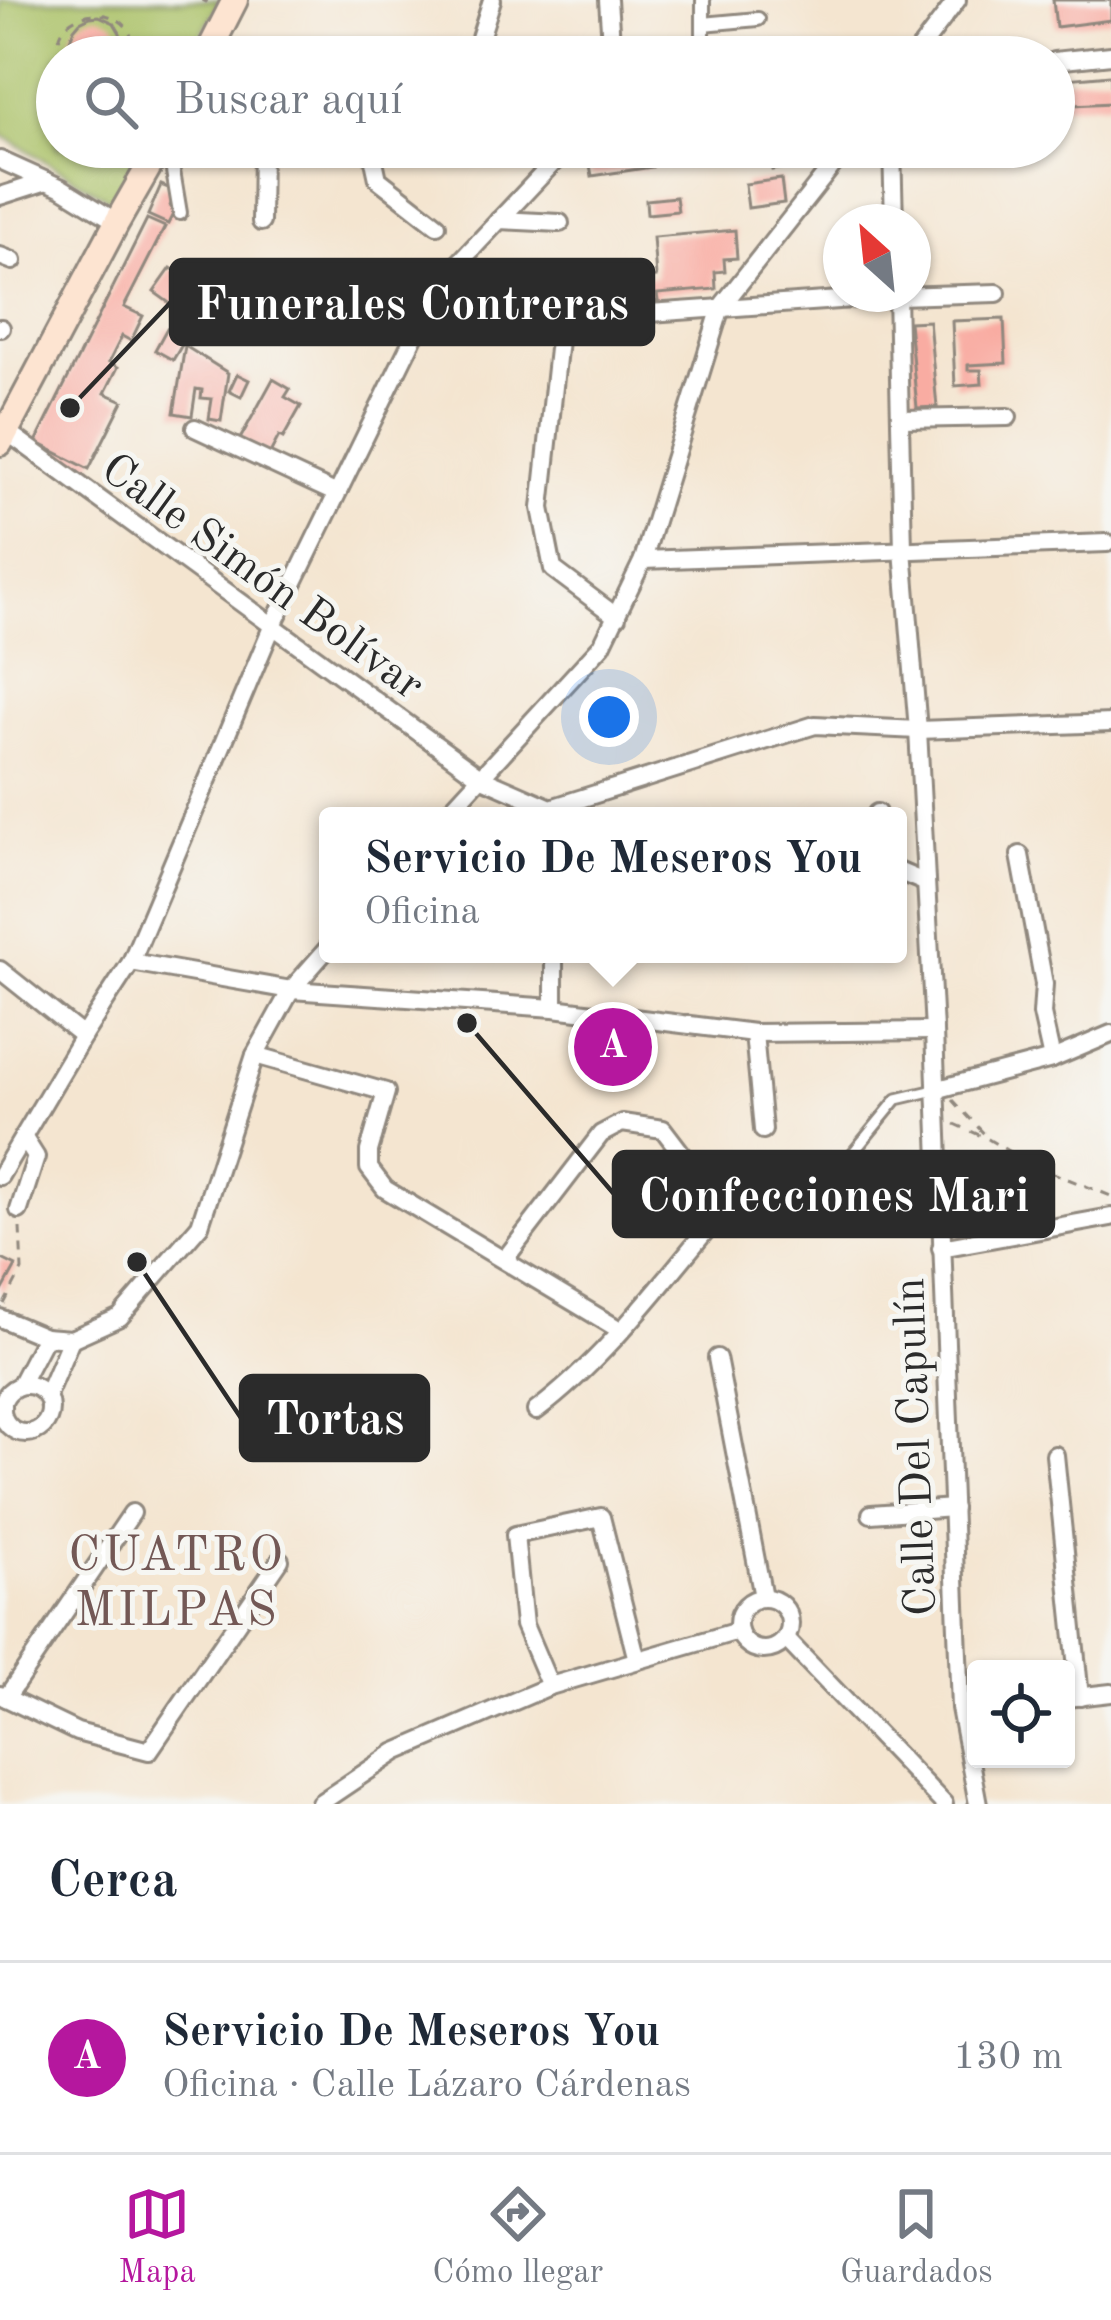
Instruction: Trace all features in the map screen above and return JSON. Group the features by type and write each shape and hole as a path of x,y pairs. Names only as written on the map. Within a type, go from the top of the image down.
{"main road":[{"path":"217,36 235,0"},
{"path":"3,437 117,222 152,168"}],"street":[{"path":"481,36 492,0"},
{"path":"608,0 611,36"},
{"path":"703,0 703,36"},
{"path":"930,36 957,0"},
{"path":"703,24 758,19"},
{"path":"1075,59 1111,55"},
{"path":"0,160 117,222"},
{"path":"170,168 180,213"},
{"path":"260,222 261,168"},
{"path":"376,168 378,179 437,225"},
{"path":"0,1175 131,962 272,627 440,283 548,168"},
{"path":"453,807 602,645 643,560 721,307 830,168"},
{"path":"893,168 894,204"},
{"path":"0,196 47,181"},
{"path":"499,220 560,223"},
{"path":"931,294 998,293"},
{"path":"417,328 823,300"},
{"name":"Calle Del Capulín","path":"898,312 903,550 939,1089 936,1118 953,1508 967,1694"},
{"path":"561,321 541,508 553,569 616,617"},
{"path":"902,419 1008,417"},
{"path":"195,428 335,493"},
{"name":"Calle Simón Bolívar","path":"3,437 479,777 542,807"},
{"path":"643,560 1107,543"},
{"path":"567,807 815,725 918,730 1111,723"},
{"path":"1020,856 1044,984 1042,1014 1052,1060"},
{"path":"907,875 924,882"},
{"path":"0,1314 45,1337 70,1339 120,1317 200,1225 255,1054 291,990 319,958"},
{"path":"131,962 291,990 554,1008 754,1033 934,1031"},
{"path":"554,963 554,1008"},
{"path":"1,974 83,1036"},
{"path":"754,1033 763,1130"},
{"path":"939,1089 1052,1060 1111,1034"},
{"path":"255,1054 386,1092 369,1150 369,1168 385,1189 620,1330"},
{"path":"505,1259 601,1134 622,1123 663,1129 724,1209 620,1330 564,1390 536,1412"},
{"path":"19,1210 36,1157 24,1138"},
{"path":"941,1247 1111,1217"},
{"path":"20,1385 45,1337"},
{"path":"46,1395 70,1339"},
{"path":"717,1358 763,1598"},
{"path":"35,1386 46,1395 51,1406 44,1426 24,1434 5,1423 1,1412 10,1390 35,1386"},
{"path":"0,1449 14,1431"},
{"path":"1055,1455 1070,1660"},
{"path":"871,1514 953,1508"},
{"path":"132,1513 3,1696 77,1732 148,1750 280,1560"},
{"path":"550,1686 524,1625 515,1534 601,1517 637,1660"},
{"path":"763,1598 779,1602 791,1623 786,1639 772,1649 755,1649 739,1630 743,1608 763,1598"},
{"path":"320,1803 396,1752 550,1686 739,1630"},
{"path":"786,1639 944,1804"},
{"path":"1075,1698 1111,1693"},
{"name":"Calle Del Capulín","path":"974,1768 978,1804"}],"lane":[{"path":"821,1192 897,1099 939,1089"}],"path":[{"path":"123,14 133,36"},
{"path":"59,36 68,15"},
{"path":"939,1089 988,1139"},
{"path":"936,1118 988,1139 1030,1164 1111,1196"},
{"path":"0,1314 22,1270 19,1210"}],"green space":[{"path":"0,0 220,0 201,36 36,36 36,156 0,134"},
{"path":"57,168 133,168 115,203"}],"building":[{"path":"1053,0 1111,0 1111,20 1056,27"},
{"path":"90,17 114,23 121,36 71,36 80,22"},
{"path":"1111,75 1111,103 1075,105 1075,78"},
{"path":"591,168 645,168 592,176"},
{"path":"781,179 784,203 748,208 745,184"},
{"path":"161,185 176,191 170,206 176,208 168,224 148,215"},
{"path":"676,197 678,211 647,214 646,200"},
{"path":"147,219 165,227 124,307 143,316 131,341 122,336 109,362 118,367 105,393 123,401 89,469 36,442"},
{"path":"735,230 737,258 724,259 725,271 715,272 716,289 657,294 658,301 641,302 640,278 656,277 653,237"},
{"path":"171,268 208,293 190,318 154,292"},
{"path":"1004,319 1006,363 968,365 968,370 981,370 982,384 955,386 952,321"},
{"path":"929,321 937,407 917,408 909,322"},
{"path":"167,328 186,338 173,360 155,350"},
{"path":"185,346 228,373 221,421 209,419 212,399 201,398 202,390 196,389 192,416 174,413"},
{"path":"237,374 249,380 241,397 229,391"},
{"path":"273,379 290,389 285,397 301,406 269,455 240,439"},
{"path":"0,1258 16,1266 0,1295"}],"place":[{"name":"Funerales Contreras","path":"70,408"},
{"name":"Confecciones Mari","path":"467,1023"},
{"name":"Servicio De Meseros You","path":"613,1047"},
{"name":"Tortas","path":"137,1262"}],"district":[{"name":"CUATRO MILPAS","path":"177,1580"}]}
